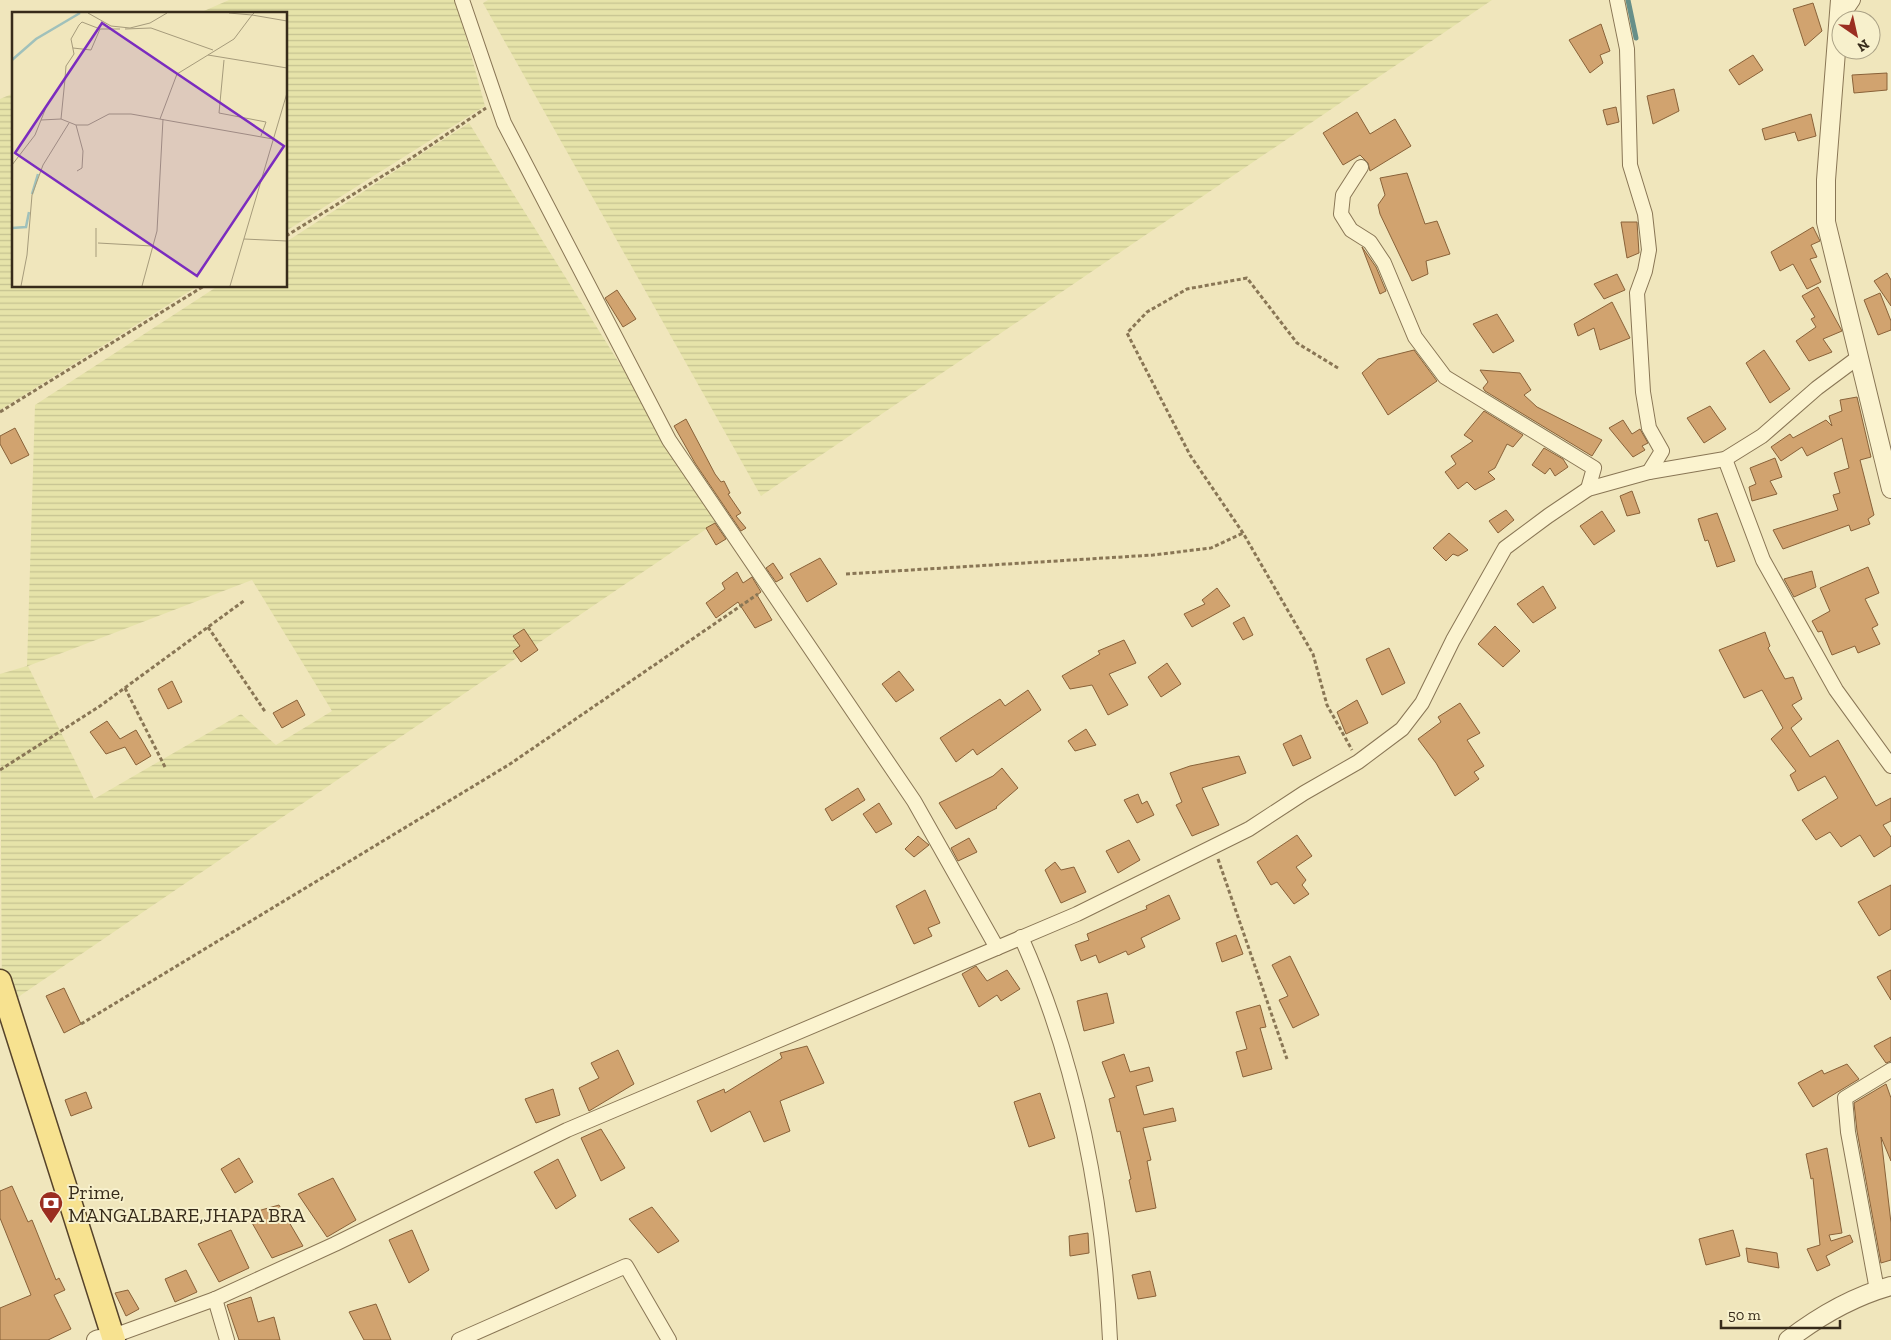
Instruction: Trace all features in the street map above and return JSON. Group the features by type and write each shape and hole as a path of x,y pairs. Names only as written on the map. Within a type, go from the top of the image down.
{"main road":[{"path":"0,981 104,1339"},
{"path":"0,1018 104,1339"}],"street":[{"path":"462,0 508,132 669,440 914,801 997,948"},
{"path":"1617,0 1627,49 1630,165 1645,214 1649,250 1645,271 1637,293 1636,316 1643,366 1643,392 1649,428 1662,451 1649,472"},
{"path":"1834,60 1826,180 1826,222 1891,489"},
{"path":"1361,167 1343,195 1341,214 1351,230 1370,242 1384,263 1415,337 1445,377 1594,468 1588,489"},
{"path":"104,1339 215,1299 335,1244 567,1130 1077,914 1249,829 1304,793 1358,762 1402,729 1422,703 1453,640 1504,548 1588,489 1649,472 1725,459 1762,436 1817,388 1860,356"},
{"path":"1725,459 1763,560 1836,690 1891,766"},
{"path":"1021,937 1040,981 1066,1062 1089,1162 1104,1264 1110,1340"},
{"path":"1788,1340 1843,1306 1884,1288 1848,1132 1845,1098 1891,1070"},
{"path":"459,1340 626,1266 668,1340"},
{"path":"215,1299 227,1340"}],"path":[{"path":"288,235 410,159 496,102"},
{"path":"1338,368 1297,343 1248,278 1187,290 1147,312 1127,333 1190,455 1243,533 1312,654 1327,705 1358,762"},
{"path":"0,412 201,288"},
{"path":"846,574 1153,555 1211,548 1243,533"},
{"path":"82,1024 510,764 768,587"},
{"path":"0,770 100,706 245,600"},
{"path":"208,627 266,713"},
{"path":"125,688 165,767"},
{"path":"1214,846 1287,1059"}],"shaded area":[{"path":"229,0 456,0 485,106 288,230 288,12 202,12"},
{"path":"488,0 1492,0 761,496 483,3"},
{"path":"12,94 12,288 195,288 0,410 0,99"},
{"path":"469,123 718,521 2,1008 0,674 27,666 35,405 215,288 288,288 288,241","holes":["252,580 332,711 276,745 241,714 94,799 28,666"]}],"building":[{"path":"1813,3 1822,31 1805,46 1793,9"},
{"path":"1601,24 1610,51 1600,55 1603,63 1590,73 1569,40"},
{"path":"1753,55 1763,70 1739,85 1729,70"},
{"path":"1887,73 1887,90 1854,93 1852,75"},
{"path":"1674,89 1679,111 1653,124 1647,96"},
{"path":"1616,107 1619,122 1607,125 1603,110"},
{"path":"1357,112 1370,134 1395,119 1411,146 1370,171 1368,163 1360,155 1343,165 1323,133"},
{"path":"1811,114 1816,136 1798,141 1795,132 1765,140 1762,129"},
{"path":"1407,173 1425,224 1437,221 1450,254 1426,261 1428,274 1412,281 1380,214 1378,205 1385,195 1380,178"},
{"path":"1621,222 1637,222 1639,253 1627,258"},
{"path":"1813,227 1820,241 1811,245 1817,257 1810,259 1821,282 1807,289 1793,264 1780,271 1771,252"},
{"path":"1362,247 1376,267 1386,291 1380,294"},
{"path":"1887,273 1891,280 1891,306 1874,281"},
{"path":"1617,274 1625,290 1604,299 1594,284"},
{"path":"1818,287 1842,331 1823,339 1832,352 1809,361 1796,341 1816,327 1811,319 1815,317 1802,296"},
{"path":"617,290 636,319 623,327 605,298"},
{"path":"1880,293 1891,321 1891,330 1878,335 1864,300"},
{"path":"1612,302 1630,338 1600,350 1594,328 1578,336 1574,324"},
{"path":"1497,314 1514,341 1493,353 1473,324"},
{"path":"1414,350 1437,381 1388,415 1362,373 1378,359"},
{"path":"1764,350 1790,389 1770,403 1746,363"},
{"path":"1480,370 1520,373 1531,390 1524,395 1537,407 1602,440 1592,456 1485,391 1483,388 1488,382"},
{"path":"1857,397 1871,457 1860,460 1874,515 1868,519 1870,524 1851,531 1849,525 1783,549 1773,530 1838,510 1833,495 1840,493 1834,473 1849,468 1842,438 1807,456 1802,447 1781,461 1771,447 1790,434 1793,438 1826,420 1832,426 1829,416 1842,411 1840,400"},
{"path":"1710,406 1726,429 1704,443 1687,418"},
{"path":"1484,411 1523,435 1513,447 1507,444 1495,468 1488,472 1495,479 1475,490 1467,482 1458,489 1445,472 1456,464 1451,456 1473,441 1464,435"},
{"path":"686,419 715,474 721,482 724,481 730,493 728,494 741,513 736,516 746,528 741,531 695,463 674,426"},
{"path":"1623,420 1632,434 1640,429 1648,443 1642,446 1645,450 1633,457 1609,428"},
{"path":"15,428 29,455 11,464 0,444 0,436"},
{"path":"1544,448 1563,459 1568,467 1555,476 1550,468 1545,474 1532,465"},
{"path":"1775,458 1782,477 1770,481 1777,494 1752,501 1749,487 1756,484 1750,468"},
{"path":"1632,491 1640,513 1627,516 1620,496"},
{"path":"1506,510 1514,520 1498,533 1489,521"},
{"path":"1602,511 1615,531 1594,545 1580,526"},
{"path":"1717,513 1735,561 1717,567 1708,540 1705,541 1698,519"},
{"path":"715,523 726,539 716,545 706,528"},
{"path":"1449,533 1468,550 1458,556 1453,554 1446,561 1433,548"},
{"path":"820,558 837,584 807,602 790,574"},
{"path":"773,563 783,578 776,582 766,568"},
{"path":"1868,567 1879,593 1865,599 1878,625 1872,628 1880,644 1858,653 1855,646 1832,655 1822,631 1818,632 1812,621 1830,611 1820,588"},
{"path":"1812,571 1816,587 1794,597 1784,579"},
{"path":"737,572 743,583 752,577 761,592 757,595 772,620 755,628 738,602 716,618 706,603 725,589 722,583"},
{"path":"1543,586 1556,608 1533,623 1517,604"},
{"path":"1217,588 1230,606 1192,627 1184,614 1205,604 1202,600"},
{"path":"1244,617 1253,635 1243,640 1233,623"},
{"path":"1495,626 1520,651 1503,667 1478,644"},
{"path":"524,629 538,650 521,662 513,651 520,646 513,636"},
{"path":"1765,632 1770,646 1768,648 1785,679 1793,677 1802,699 1792,705 1802,719 1791,728 1810,757 1838,740 1876,806 1891,798 1891,821 1883,825 1891,837 1891,846 1874,857 1860,835 1841,847 1830,832 1816,840 1802,820 1838,798 1825,776 1798,791 1790,775 1796,771 1771,739 1783,728 1762,690 1744,698 1719,650"},
{"path":"1124,640 1136,663 1109,674 1128,705 1108,715 1092,685 1070,689 1062,676 1100,654 1098,651"},
{"path":"1389,648 1405,683 1382,695 1366,659"},
{"path":"1167,663 1181,684 1161,697 1148,677"},
{"path":"899,671 914,690 896,702 882,684"},
{"path":"172,681 182,702 168,709 158,689"},
{"path":"1028,690 1041,710 977,755 973,749 956,762 940,738 1000,699 1005,706"},
{"path":"297,700 305,715 282,728 273,713"},
{"path":"1357,700 1368,723 1346,734 1337,712"},
{"path":"1460,703 1480,733 1467,740 1484,766 1474,772 1479,779 1455,796 1436,763 1418,739 1441,722 1438,717"},
{"path":"107,721 120,739 136,730 151,756 136,765 125,747 106,754 90,732"},
{"path":"1086,729 1096,745 1075,751 1068,741"},
{"path":"1301,735 1311,758 1293,766 1283,744"},
{"path":"1239,756 1246,773 1202,788 1219,825 1192,836 1176,805 1182,802 1170,773 1190,766"},
{"path":"1002,768 1018,788 997,808 956,829 939,803 993,776"},
{"path":"858,788 865,800 832,821 825,809"},
{"path":"1138,794 1142,804 1147,801 1154,815 1137,823 1124,800"},
{"path":"879,803 892,824 876,833 863,814"},
{"path":"1297,835 1312,856 1296,867 1306,880 1302,885 1309,894 1294,904 1277,882 1271,885 1257,862"},
{"path":"918,836 929,845 914,857 905,849"},
{"path":"969,838 977,852 958,861 951,848"},
{"path":"1129,840 1140,860 1118,873 1106,851"},
{"path":"1055,862 1061,870 1074,867 1086,892 1061,903 1045,870"},
{"path":"1891,885 1891,929 1879,936 1858,902"},
{"path":"925,890 940,923 928,928 932,936 914,944 896,906"},
{"path":"1169,895 1180,919 1141,938 1145,947 1128,955 1126,951 1099,963 1096,955 1081,961 1075,945 1089,940 1087,934 1147,909 1146,906"},
{"path":"1236,935 1243,954 1222,962 1216,943"},
{"path":"1290,956 1319,1015 1293,1028 1279,1000 1288,996 1272,965"},
{"path":"976,966 987,981 1007,970 1020,989 1001,1001 997,995 979,1007 962,974"},
{"path":"1891,970 1891,1000 1877,977"},
{"path":"64,988 81,1024 64,1033 46,996"},
{"path":"1107,993 1114,1023 1084,1031 1077,1001"},
{"path":"1260,1005 1266,1027 1260,1028 1272,1069 1243,1077 1236,1052 1247,1049 1236,1012"},
{"path":"1891,1037 1891,1061 1886,1063 1874,1046"},
{"path":"807,1046 824,1083 780,1101 790,1131 764,1142 750,1111 711,1132 697,1101 724,1089 725,1093 782,1058 780,1053"},
{"path":"618,1050 634,1084 589,1111 579,1088 599,1078 591,1063"},
{"path":"1124,1054 1130,1072 1149,1067 1153,1081 1136,1086 1144,1115 1173,1108 1176,1121 1143,1128 1151,1160 1147,1161 1156,1208 1136,1212 1120,1131 1117,1132 1109,1099 1115,1097 1102,1062"},
{"path":"1847,1064 1859,1079 1813,1107 1798,1083 1822,1070 1824,1074"},
{"path":"1886,1084 1891,1098 1891,1161 1881,1137 1891,1223 1891,1260 1881,1263 1857,1131 1854,1103"},
{"path":"553,1089 560,1115 536,1123 525,1099"},
{"path":"86,1092 92,1108 71,1116 65,1100"},
{"path":"1040,1093 1055,1138 1029,1147 1014,1102"},
{"path":"601,1129 625,1168 601,1181 581,1138"},
{"path":"1827,1148 1842,1233 1829,1235 1831,1241 1850,1235 1853,1242 1826,1256 1830,1265 1817,1271 1807,1249 1820,1245 1813,1178 1811,1179 1806,1154"},
{"path":"239,1158 253,1182 235,1193 221,1169"},
{"path":"558,1159 576,1196 556,1209 534,1172"},
{"path":"333,1178 356,1220 327,1237 298,1194"},
{"path":"12,1186 28,1222 32,1220 56,1280 59,1278 65,1290 54,1295 71,1329 48,1340 0,1340 0,1308 31,1295 0,1218 0,1191"},
{"path":"279,1205 303,1246 272,1258 247,1214"},
{"path":"652,1207 679,1241 658,1253 629,1219"},
{"path":"231,1230 249,1268 219,1282 198,1244"},
{"path":"412,1230 429,1270 409,1283 389,1240"},
{"path":"1733,1230 1740,1256 1706,1265 1699,1239"},
{"path":"1088,1233 1089,1253 1070,1256 1069,1236"},
{"path":"1746,1248 1777,1253 1779,1268 1748,1262"},
{"path":"186,1270 197,1292 175,1302 165,1279"},
{"path":"1150,1271 1156,1296 1138,1299 1132,1275"},
{"path":"128,1290 139,1309 126,1316 115,1293"},
{"path":"251,1297 258,1322 274,1317 280,1340 239,1340 227,1305"},
{"path":"376,1304 391,1340 364,1340 349,1312"}],"waterway":[{"path":"1628,0 1636,38"}],"place":[{"name":"Prime, MANGALBARE,JHAPA BRA","path":"51,1224"}]}
